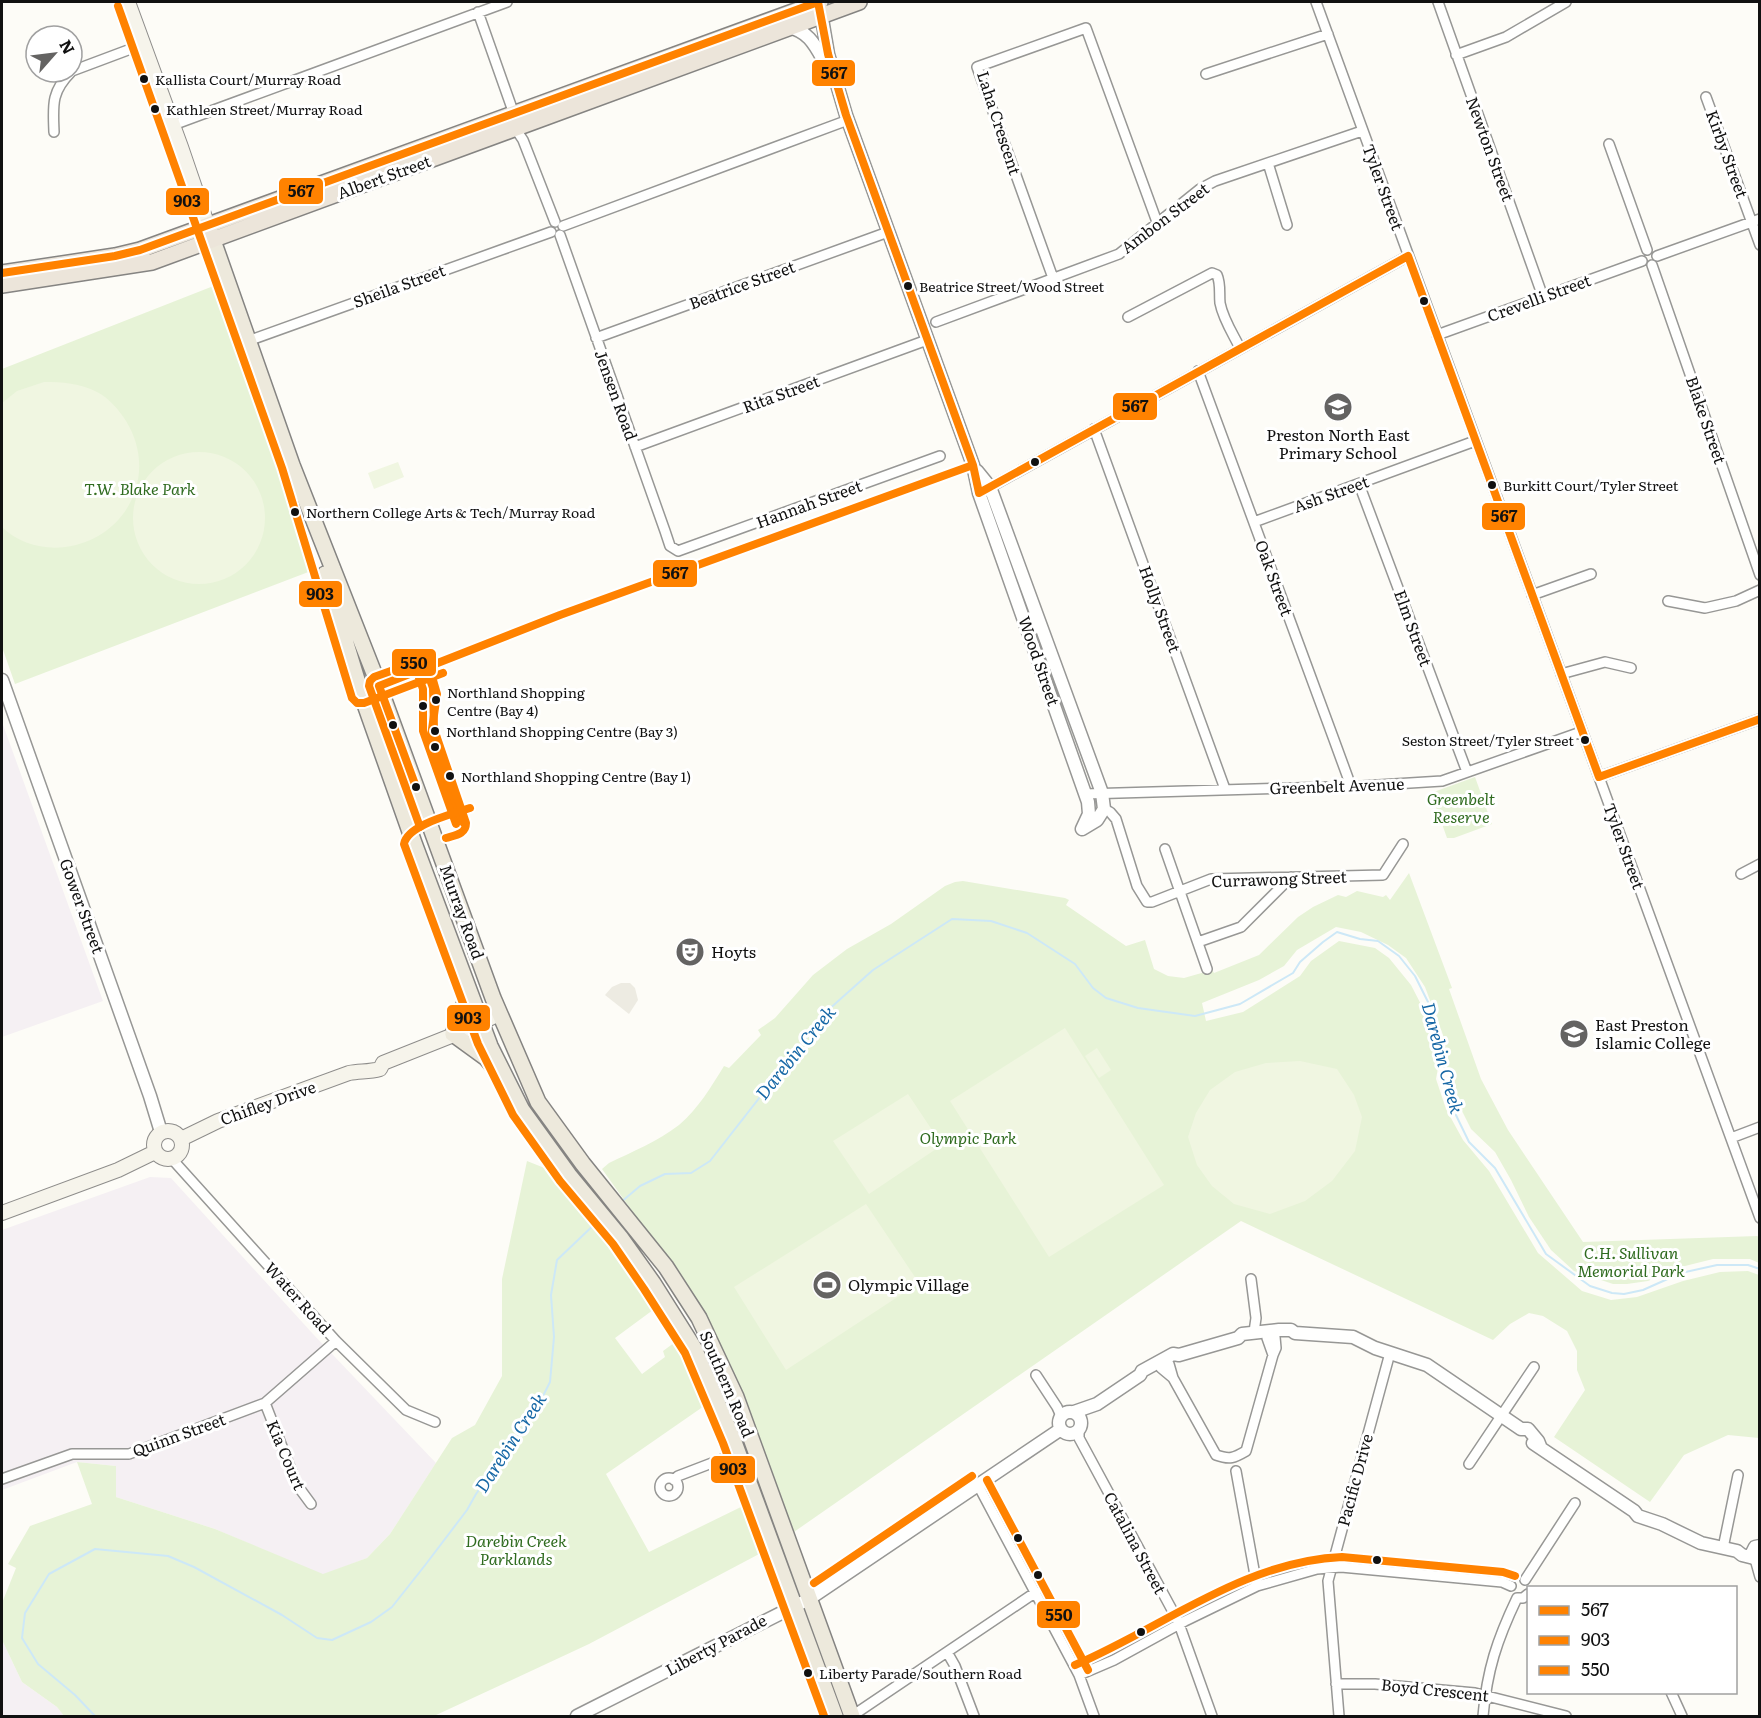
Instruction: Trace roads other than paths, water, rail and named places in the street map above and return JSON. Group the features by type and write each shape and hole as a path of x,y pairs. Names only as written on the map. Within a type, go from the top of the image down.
{"highway":[{"name":"Albert Street","path":"2,273 116,262 152,262 210,233 356,180 518,127 653,70 820,5 859,2"},
{"name":"Albert Street","path":"653,70 787,27 820,5"},
{"name":"Albert Street","path":"2,285 116,262"}],"main road":[{"name":"Murray Road","path":"128,2 292,465 379,686 499,1014 538,1101 583,1164 616,1205"},
{"name":"Murray Road","path":"292,465 361,693 481,1023 522,1110 569,1175 603,1216"},
{"path":"361,693 379,686"},
{"path":"469,992 453,1034 486,1058 509,1085"},
{"name":"Chifley Drive","path":"181,1140 218,1120 358,1071 368,1073 380,1069 383,1063 499,1014"},
{"path":"165,1130 174,1132 181,1140 182,1150 172,1158 161,1158 155,1152 153,1143 160,1132 165,1130"},
{"path":"2,1213 118,1170 155,1152"},
{"path":"569,1175 583,1164"},
{"name":"Southern Road","path":"616,1205 666,1267 699,1318 718,1356 736,1397 852,1716"},
{"name":"Southern Road","path":"603,1216 653,1283 694,1348 738,1453 835,1716"}],"street":[{"path":"173,125 507,2"},
{"name":"Tyler Street","path":"1316,2 1760,1218"},
{"name":"Newton Street","path":"1438,2 1543,297"},
{"path":"1456,55 1506,38 1562,3"},
{"name":"Wood Street","path":"820,5 836,82 888,232 973,465 984,490 1086,747 1102,793 1104,809 1097,820 1082,829 1089,814 1087,798 984,490"},
{"name":"Jensen Road","path":"478,12 670,546 678,551"},
{"path":"787,27 799,29 805,33 836,82"},
{"name":"Laha Crescent","path":"1053,278 977,67 1086,28 1157,222"},
{"path":"1206,74 1328,34"},
{"path":"84,67 144,44"},
{"path":"54,132 53,97 59,84"},
{"name":"Kirby Street","path":"1706,97 1755,220 1760,245"},
{"name":"Sheila Street","path":"248,341 848,120"},
{"name":"Ambon Street","path":"936,322 1119,254 1208,184 1362,131"},
{"path":"1609,144 1647,250"},
{"path":"1268,163 1287,225"},
{"path":"1657,256 1755,220"},
{"name":"Beatrice Street","path":"596,338 888,232"},
{"path":"1647,250 1652,250 1657,256"},
{"path":"1647,250 1643,253 1642,261 1647,265 1652,265 1657,260 1657,256"},
{"path":"984,490 1408,256"},
{"name":"Crevelli Street","path":"1437,335 1642,261"},
{"name":"Blake Street","path":"1652,265 1760,575"},
{"path":"1128,317 1212,273 1216,274 1219,280 1220,302 1240,348"},
{"name":"Rita Street","path":"635,447 927,340"},
{"name":"Oak Street","path":"1198,371 1337,747 1348,778 1347,786"},
{"name":"Holly Street","path":"1094,429 1225,789"},
{"name":"Ash Street","path":"1254,522 1475,441"},
{"name":"Hannah Street","path":"678,551 940,456"},
{"name":"Elm Street","path":"1359,484 1467,772"},
{"path":"1532,595 1590,574"},
{"path":"1668,601 1705,608 1736,601 1760,590"},
{"path":"1561,674 1605,662 1631,668"},
{"name":"Gower Street","path":"2,680 150,1096 160,1132"},
{"path":"1599,777 1760,719"},
{"name":"Greenbelt Avenue","path":"1087,798 1102,793 1442,781 1581,732"},
{"path":"1074,761 1078,750 1086,747"},
{"path":"1087,798 1104,809"},
{"name":"Wood Street","path":"1104,809 1116,819 1143,898"},
{"name":"Currawong Street","path":"1143,898 1147,902 1152,902 1211,879 1383,875 1403,844"},
{"path":"1165,849 1207,969"},
{"path":"1741,874 1760,864"},
{"path":"1198,942 1241,927 1291,877"},
{"path":"1731,1138 1760,1127"},
{"name":"Water Road","path":"172,1158 336,1341 406,1410 435,1422"},
{"path":"1164,1363 1216,1455 1234,1459 1246,1450 1276,1348 1263,1336 1256,1318 1251,1280"},
{"name":"Liberty Parade","path":"577,1716 808,1599 1140,1375 1142,1371 1164,1363 1173,1354 1179,1355 1238,1338 1242,1334 1263,1336 1287,1329 1295,1333 1348,1336 1433,1367 1521,1429 1528,1429 1540,1446 1634,1511 1654,1515 1662,1524 1692,1539 1737,1551 1742,1555 1757,1554"},
{"name":"Quinn Street","path":"2,1479 72,1454 129,1454 265,1403 336,1341"},
{"name":"Pacific Drive","path":"1338,1716 1328,1581 1390,1353"},
{"path":"1469,1464 1534,1367"},
{"name":"Catalina Street","path":"1036,1375 1070,1422 1178,1625 1212,1716"},
{"name":"Kia Court","path":"265,1403 297,1485 311,1504"},
{"path":"674,1480 678,1476 738,1453"},
{"path":"1236,1471 1257,1586"},
{"path":"1723,1548 1738,1475"},
{"path":"978,1485 1079,1675 1094,1716"},
{"path":"1527,1595 1523,1598 1517,1598 1512,1594 1511,1586 1515,1580 1528,1583 1575,1503"},
{"path":"1757,1554 1760,1577"},
{"path":"1079,1675 1257,1586 1332,1567 1502,1582 1511,1586"},
{"path":"852,1716 1036,1592"},
{"path":"1482,1716 1500,1633 1517,1598"},
{"path":"947,1652 956,1666 974,1716"},
{"name":"Boyd Crescent","path":"1336,1684 1375,1684 1485,1694 1566,1716"},
{"path":"1672,1694 1682,1716"}],"waterway":[{"name":"Darebin Creek","path":"620,1203 640,1186 665,1174 691,1173 710,1161 827,1011 873,970 952,919 991,921 1027,933 1075,964 1093,988 1106,998 1138,1008 1195,1016 1240,1004 1293,973 1300,962 1337,932 1360,939 1378,941 1399,956 1415,976 1433,1012 1443,1047 1440,1054 1444,1067 1444,1081 1453,1109 1469,1142 1495,1168 1546,1254 1590,1286 1624,1294 1643,1290 1681,1273 1717,1265 1748,1265 1760,1269"},
{"name":"Darebin Creek","path":"95,1716 75,1695 38,1664 22,1638 25,1613 49,1574 95,1549 168,1556 194,1567 282,1615 317,1638 332,1640 371,1622 392,1607 426,1564 467,1510 537,1408 550,1382 554,1337 551,1295 557,1260 599,1220"}],"place":[{"name":"Kallista Court/Murray Road","path":"144,79"},
{"name":"Kathleen Street/Murray Road","path":"155,109"},
{"name":"Beatrice Street/Wood Street","path":"908,286"},
{"name":"Preston North East Primary School","path":"1338,407"},
{"name":"Burkitt Court/Tyler Street","path":"1492,485"},
{"name":"Northern College Arts & Tech/Murray Road","path":"295,512"},
{"name":"Northland Shopping Centre (Bay 4)","path":"436,700"},
{"name":"Northland Shopping Centre (Bay 3)","path":"435,731"},
{"name":"Seston Street/Tyler Street","path":"1585,740"},
{"name":"Northland Shopping Centre (Bay 1)","path":"450,776"},
{"name":"Hoyts","path":"690,952"},
{"name":"East Preston Islamic College","path":"1574,1034"},
{"name":"Olympic Village","path":"827,1285"},
{"name":"Liberty Parade/Southern Road","path":"808,1673"}],"park label":[{"name":"T.W. Blake Park","path":"140,489"},
{"name":"Greenbelt Reserve","path":"1461,808"},
{"name":"Olympic Park","path":"968,1138"},
{"name":"C.H. Sullivan Memorial Park","path":"1631,1262"},
{"name":"Darebin Creek Parklands","path":"516,1550"}]}
